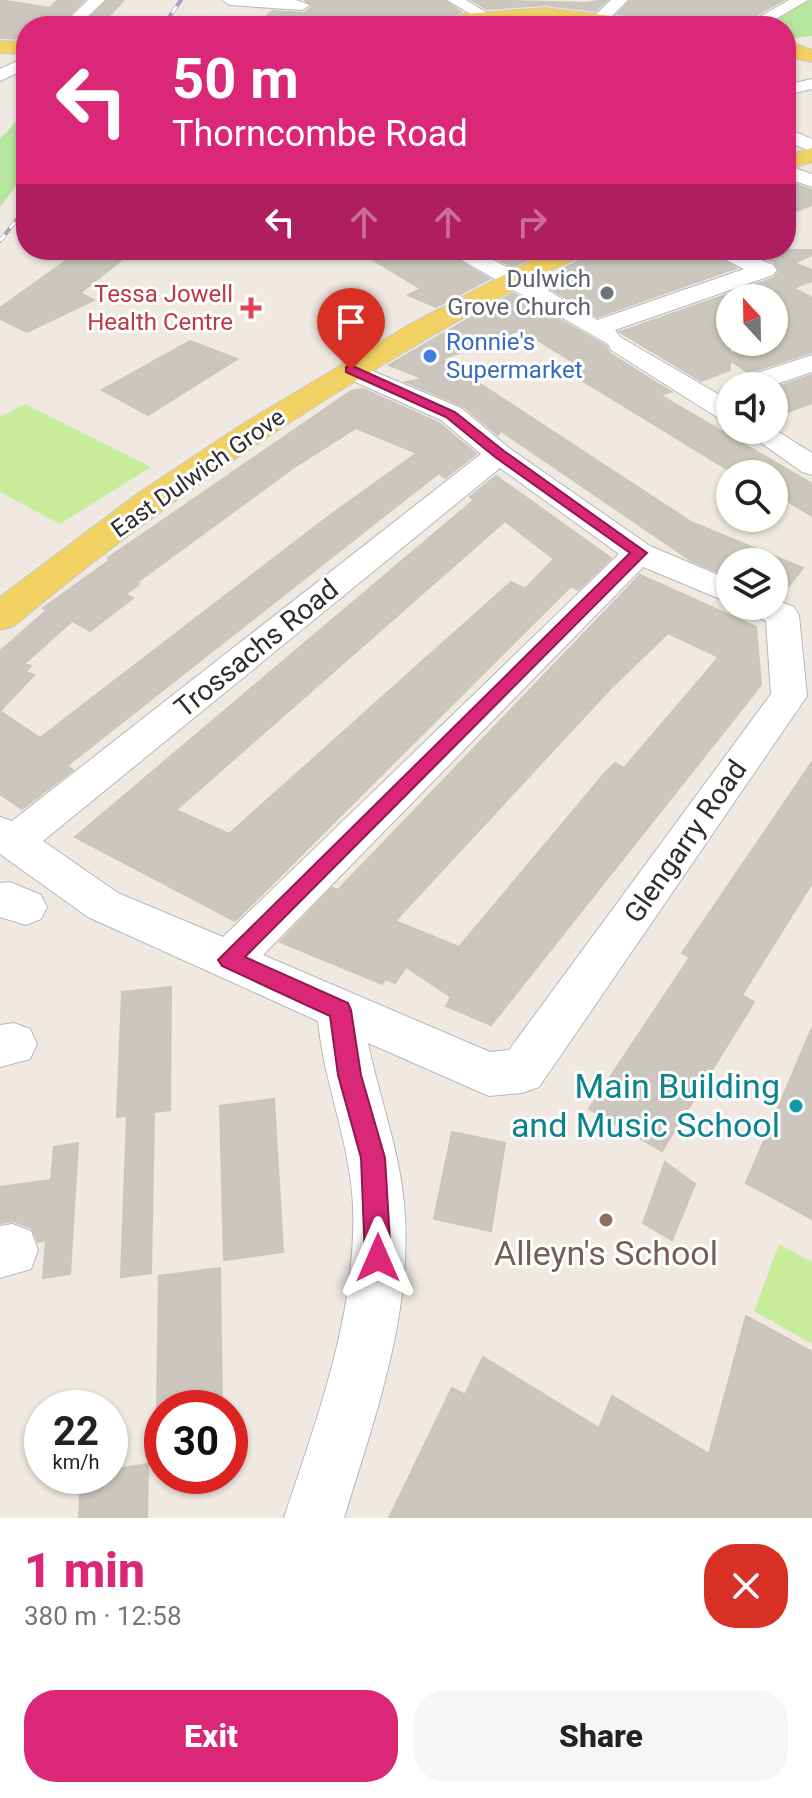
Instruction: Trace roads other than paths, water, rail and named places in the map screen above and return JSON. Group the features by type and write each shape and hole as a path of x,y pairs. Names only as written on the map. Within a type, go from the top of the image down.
{"main road":[{"path":"464,16 485,8 559,16"},
{"name":"East Dulwich Grove","path":"0,617 57,571 226,451 351,370 552,260"}],"street":[{"path":"80,16 97,0"},
{"path":"230,0 302,5"},
{"path":"603,16 620,0"},
{"path":"770,16 800,0"},
{"path":"255,15 270,1"},
{"path":"460,2 485,8"},
{"path":"0,76 16,60"},
{"path":"475,260 716,397"},
{"path":"607,337 765,270 742,260"},
{"path":"786,372 812,363"},
{"path":"351,370 451,414 499,454 639,553 716,586"},
{"path":"778,444 812,466"},
{"name":"Trossachs Road","path":"7,838 499,454"},
{"path":"229,960 639,553"},
{"name":"Glengarry Road","path":"340,1010 489,1074 522,1071 789,696 782,620"},
{"path":"7,838 103,905 340,1010 350,1075 373,1158 378,1258 365,1347 314,1518"}],"railway":[{"path":"170,16 181,0"},
{"path":"0,241 16,221"}],"place":[{"name":"Dulwich Grove Church","path":"607,293"},
{"name":"Tessa Jowell Health Centre","path":"251,308"},
{"name":"Ronnie's Supermarket","path":"430,356"},
{"name":"Main Building and Music School","path":"796,1106"},
{"name":"Alleyn's School","path":"606,1220"}]}
